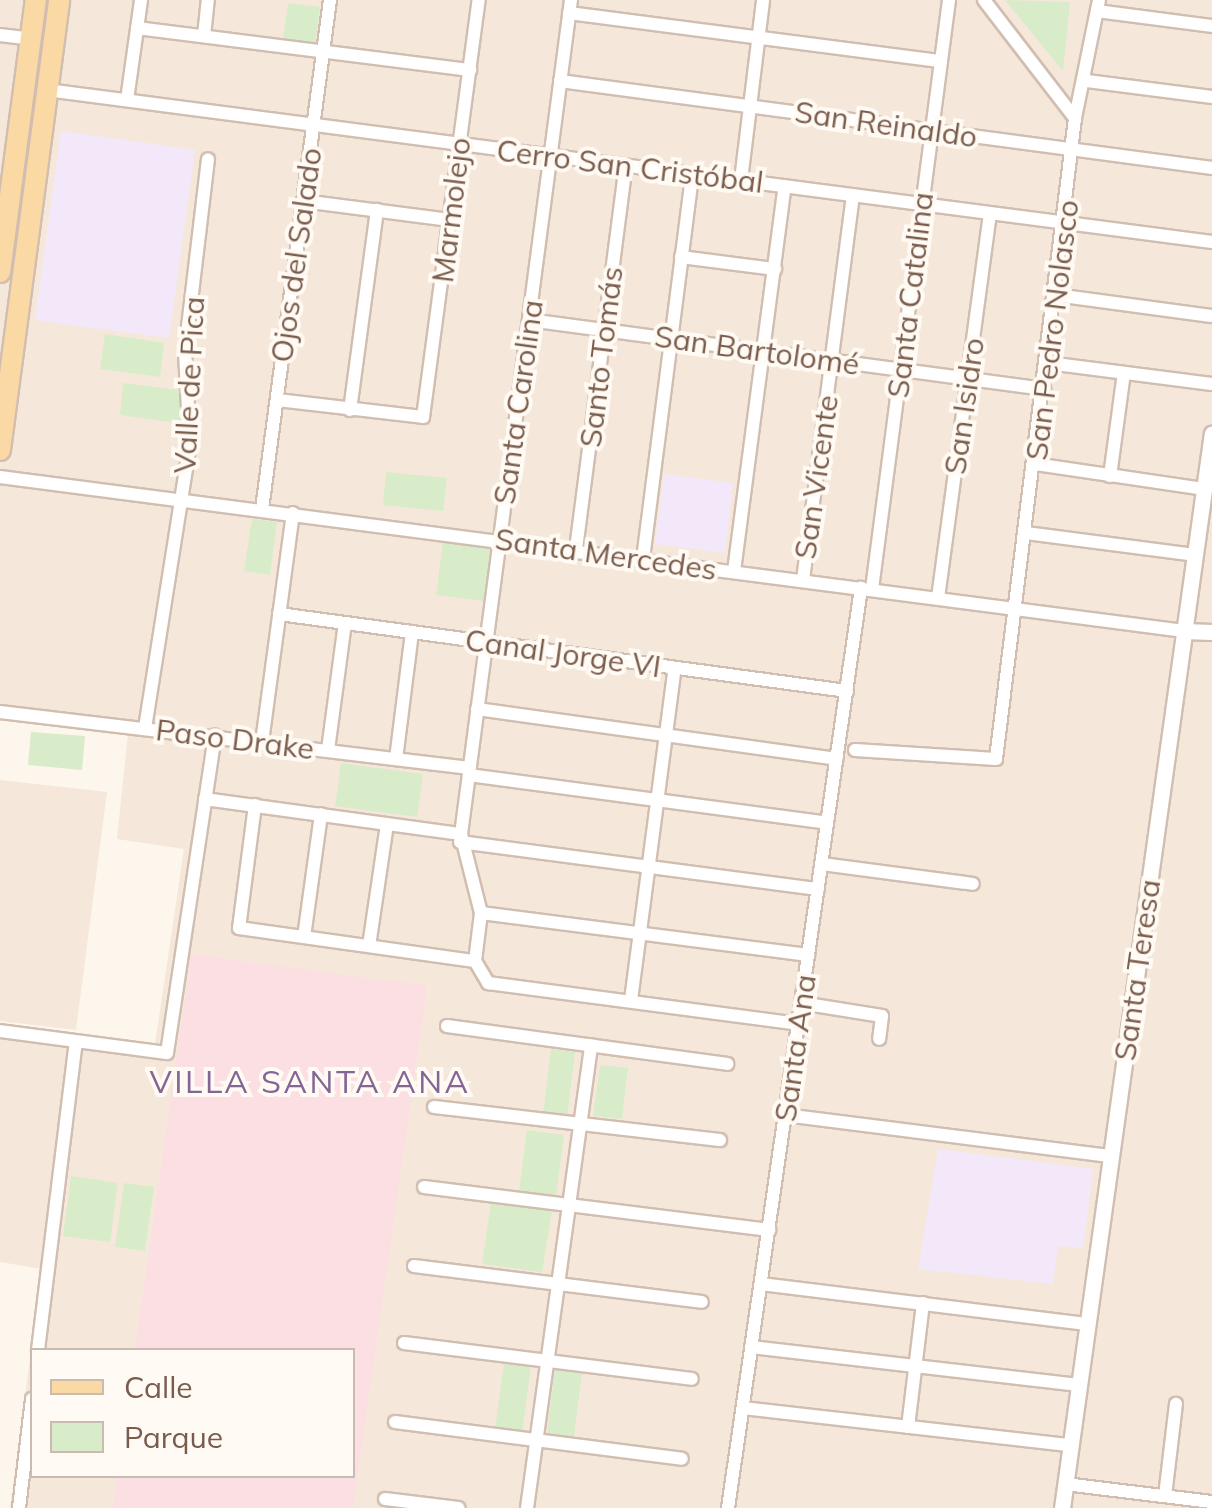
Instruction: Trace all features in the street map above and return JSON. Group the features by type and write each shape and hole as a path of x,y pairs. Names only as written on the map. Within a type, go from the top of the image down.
{"main road":[{"path":"26,257 1,263 7,164 36,0"},
{"path":"0,450 59,0"}],"street":[{"path":"127,100 141,0"},
{"path":"204,36 208,0"},
{"name":"Ojos del Salado","path":"262,510 330,0"},
{"path":"741,180 763,0"},
{"name":"Santa Catalina","path":"867,589 949,0"},
{"path":"984,0 1075,118"},
{"name":"Marmolejo","path":"350,410 422,418 470,70 474,1"},
{"path":"570,6 758,37 941,61"},
{"name":"Santa Carolina","path":"570,6 461,838 482,913 475,961 480,980 631,1000"},
{"path":"1098,6 1212,26"},
{"name":"San Pedro Nolasco","path":"855,750 996,759 1075,150 1075,118 1087,81 1098,6"},
{"path":"137,28 470,70"},
{"path":"0,36 31,39"},
{"name":"San Reinaldo","path":"560,81 1212,168"},
{"path":"1087,81 1212,97"},
{"name":"Cerro San Cristóbal","path":"48,90 1212,242"},
{"name":"Valle de Pica","path":"146,728 192,420 185,352 208,159"},
{"name":"Santo Tomás","path":"576,550 626,165"},
{"path":"644,559 692,174"},
{"path":"734,571 786,186"},
{"name":"San Vicente","path":"803,580 854,195"},
{"path":"304,201 450,220"},
{"path":"277,400 350,410 377,210"},
{"name":"San Isidro","path":"938,598 990,213"},
{"path":"681,257 774,268"},
{"path":"1056,296 1212,316"},
{"name":"San Bartolomé","path":"529,320 1044,389"},
{"path":"1048,364 1212,384"},
{"path":"1110,476 1124,373"},
{"name":"Santa Teresa","path":"1062,1508 1212,433"},
{"path":"1035,464 1204,489"},
{"name":"Santa Mercedes","path":"0,476 1212,632"},
{"path":"262,742 293,513"},
{"path":"1026,532 1195,555"},
{"name":"Santa Ana","path":"728,1508 846,691 867,589"},
{"name":"Canal Jorge VI","path":"279,614 846,691"},
{"path":"328,750 345,624"},
{"path":"396,759 412,632"},
{"path":"676,668 631,1000 798,1024"},
{"path":"477,709 837,758"},
{"name":"Paso Drake","path":"0,712 396,759 828,823"},
{"path":"0,1031 168,1052 215,736"},
{"path":"206,799 818,889"},
{"path":"256,806 239,928 475,961"},
{"path":"304,937 321,814"},
{"path":"369,946 386,824"},
{"path":"822,864 973,884"},
{"path":"482,913 808,955"},
{"path":"802,1004 882,1016 879,1039"},
{"path":"447,1026 728,1064"},
{"path":"38,1348 76,1041"},
{"path":"527,1508 591,1045"},
{"path":"434,1108 720,1140"},
{"path":"785,1115 1111,1156"},
{"path":"424,1187 768,1230"},
{"path":"414,1266 702,1302"},
{"path":"761,1284 1087,1324"},
{"path":"908,1426 923,1303"},
{"path":"404,1343 692,1379"},
{"path":"752,1347 1078,1385"},
{"path":"1159,1500 1176,1404"},
{"path":"743,1408 1070,1445"},
{"path":"19,1508 30,1416"},
{"path":"394,1422 682,1459"},
{"path":"1065,1484 1159,1500 1212,1502"},
{"path":"385,1499 458,1508"}],"shaded area":[{"path":"0,0 1212,0 1212,1508 10,1508 30,1359 30,1478 355,1478 355,1348 31,1348 42,1269 0,1262 0,1037 153,1057 184,849 117,839 128,733 0,719"},
{"path":"61,131 195,150 169,338 35,320"},
{"path":"664,474 733,483 725,553 655,544"},
{"path":"0,780 107,792 76,1030 0,1021"},
{"path":"191,954 427,986 353,1508 113,1508 117,1478 355,1478 355,1348 135,1348"},
{"path":"938,1149 1093,1169 1083,1248 1058,1246 1053,1284 918,1269"}],"green space":[{"path":"1005,0 1070,2 1063,71"},
{"path":"288,3 320,7 315,45 283,40"},
{"path":"105,334 164,343 160,377 100,369"},
{"path":"123,383 179,390 183,424 120,415"},
{"path":"386,472 447,478 443,511 383,505"},
{"path":"252,519 277,522 270,575 244,571"},
{"path":"443,542 490,548 484,601 436,595"},
{"path":"31,732 85,736 82,770 28,765"},
{"path":"341,763 423,774 417,817 335,806"},
{"path":"551,1049 575,1052 567,1118 543,1114"},
{"path":"600,1065 628,1068 622,1119 593,1116"},
{"path":"527,1130 564,1135 556,1196 519,1191"},
{"path":"71,1176 118,1183 110,1242 63,1236"},
{"path":"124,1183 154,1187 145,1251 115,1247"},
{"path":"491,1202 552,1210 542,1272 482,1264"},
{"path":"504,1362 531,1366 522,1433 495,1430"},
{"path":"555,1369 582,1373 574,1437 547,1433"}],"district":[{"name":"VILLA SANTA ANA","path":"310,1081"}]}
